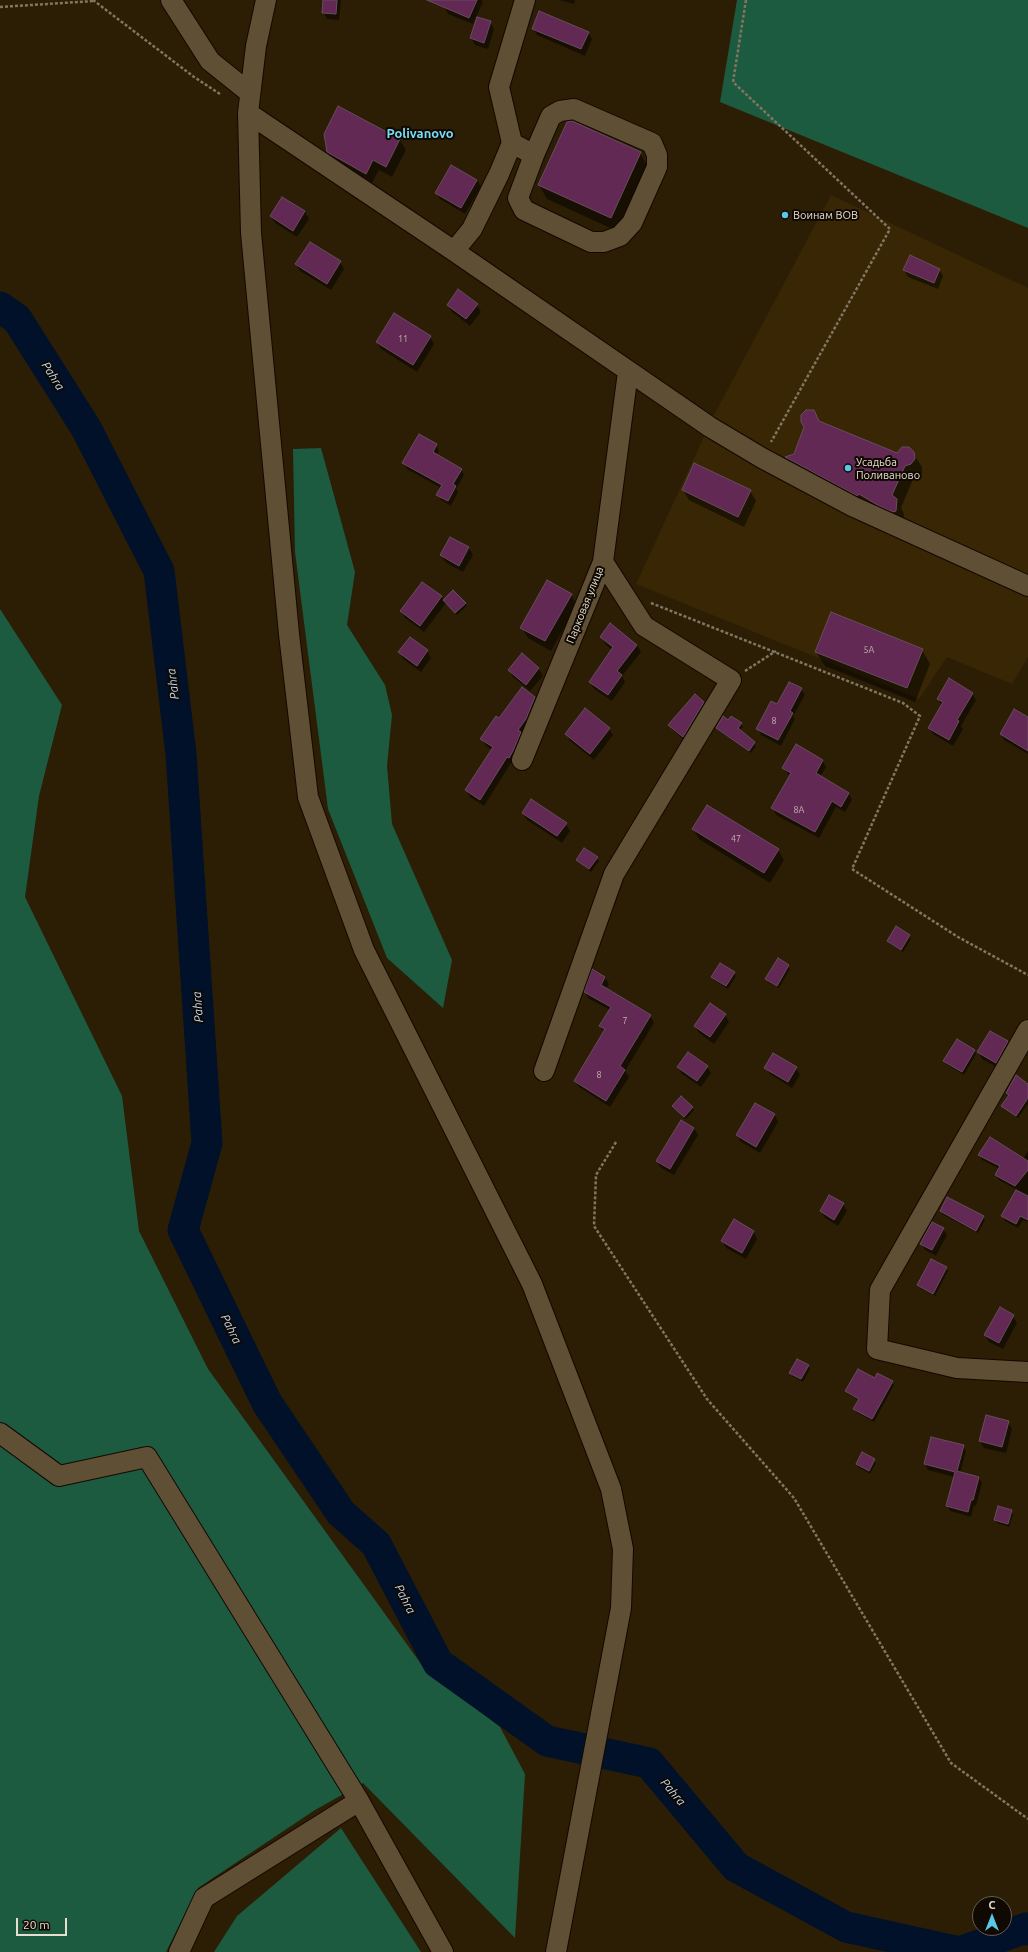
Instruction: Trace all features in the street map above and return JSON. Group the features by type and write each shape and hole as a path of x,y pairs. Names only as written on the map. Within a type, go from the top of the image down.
{"street":[{"path":"171,0 210,61 250,93"},
{"path":"266,0 256,46 248,113 251,233 289,634 308,797 364,950 532,1284 611,1489 623,1549 621,1608 556,1952"},
{"path":"454,251 472,229 512,144 499,88 525,0"},
{"path":"574,109 652,143 657,155 657,167 632,223 620,236 604,242 591,242 524,210 518,198 534,155 551,116 560,111 574,109"},
{"path":"248,113 454,251 710,427 762,458 852,506 1028,586"},
{"path":"512,144 534,155"},
{"name":"Парковая улица","path":"522,760 603,562 628,372"},
{"path":"544,1071 614,874 732,680 644,626 603,562"},
{"path":"1028,1030 880,1290 877,1349 957,1368 1028,1372"},
{"path":"0,1433 59,1476 147,1457 359,1802 443,1952"},
{"path":"179,1952 204,1898 359,1802"}],"path":[{"path":"746,0 733,82 890,229 762,458"},
{"path":"0,7 94,1 194,77 224,97"},
{"path":"650,603 776,651 903,703 920,716 852,869 958,937 1028,975"},
{"path":"732,680 776,651"},
{"path":"616,1142 596,1175 594,1226 707,1399 794,1498 951,1763 1028,1819"}],"shaded area":[{"path":"831,195 1028,288 1028,657 1012,684 947,657 919,699 636,584 713,417"}],"green space":[{"path":"737,0 1028,0 1028,228 720,102"},
{"path":"321,448 355,572 347,625 385,685 392,715 387,766 392,824 452,960 443,1008 387,958 328,809 295,552 293,449"},
{"path":"0,609 62,705 39,796 25,897 122,1096 139,1231 208,1369 424,1668 500,1727 525,1774 515,1938 363,1783 315,1810 198,1888 166,1952 0,1952"},
{"path":"341,1828 421,1952 214,1952 237,1916"}],"building":[{"path":"323,0 337,0 336,14 322,13"},
{"path":"427,0 477,0 469,18"},
{"path":"539,11 589,32 581,49 532,29"},
{"path":"477,17 491,21 484,43 470,38"},
{"path":"338,106 400,139 386,167 373,160 366,174 327,152 324,134"},
{"path":"572,121 641,152 611,218 538,185 567,122"},
{"path":"451,165 477,180 461,208 435,193"},
{"path":"282,197 305,211 293,231 270,216"},
{"path":"310,242 341,261 327,284 295,264"},
{"path":"910,255 940,269 934,283 903,270"},
{"path":"458,289 478,304 466,319 447,305"},
{"path":"394,313 431,336 413,365 376,342"},
{"path":"806,410 814,410 819,421 897,453 902,447 909,447 914,452 915,459 911,464 905,466 892,495 897,499 896,511 893,512 879,506 859,494 857,496 785,457 794,454 804,427 801,422 801,415"},
{"path":"419,434 437,444 433,452 462,469 453,484 456,486 448,501 436,495 442,485 402,463"},
{"path":"694,463 751,490 738,517 682,490"},
{"path":"450,537 469,547 459,566 440,555"},
{"path":"547,580 572,594 545,641 520,628"},
{"path":"422,582 442,596 420,626 400,611"},
{"path":"453,590 466,603 455,613 443,600"},
{"path":"831,612 923,649 907,688 815,652"},
{"path":"610,623 637,645 617,671 622,675 608,695 589,682 613,647 600,637"},
{"path":"410,637 428,650 417,666 398,652"},
{"path":"522,653 539,668 526,685 508,670"},
{"path":"949,678 973,693 957,720 959,721 949,740 928,728 943,702 937,699"},
{"path":"789,682 802,688 790,711 793,713 778,740 756,729 771,701 777,704"},
{"path":"522,687 535,697 526,719 518,730 521,732 513,751 509,758 507,757 480,800 465,790 493,747 480,739 496,716 499,718"},
{"path":"695,694 704,702 683,737 668,725"},
{"path":"585,708 610,728 590,754 565,734"},
{"path":"1014,709 1028,717 1028,751 1000,734"},
{"path":"723,716 728,720 731,716 742,723 738,728 755,742 749,751 716,728"},
{"path":"796,744 823,760 816,773 849,793 841,807 832,801 815,832 771,808 791,773 782,768"},
{"path":"531,799 567,823 557,836 522,813"},
{"path":"707,805 779,849 764,873 692,829"},
{"path":"584,848 598,857 589,869 576,860"},
{"path":"896,926 910,935 901,950 887,941"},
{"path":"778,958 789,965 777,986 765,979"},
{"path":"720,963 735,972 726,986 711,977"},
{"path":"592,969 605,977 601,985 651,1015 620,1066 625,1070 606,1101 574,1081 605,1029 599,1026 611,1007 584,992"},
{"path":"710,1003 726,1014 710,1037 694,1026"},
{"path":"990,1031 1008,1041 996,1063 977,1052"},
{"path":"957,1039 975,1050 962,1072 943,1061"},
{"path":"688,1052 708,1066 697,1081 677,1067"},
{"path":"773,1053 797,1067 788,1082 764,1068"},
{"path":"1016,1075 1028,1084 1028,1098 1016,1116 1001,1106 1009,1095 1006,1093"},
{"path":"681,1096 693,1107 684,1117 672,1106"},
{"path":"755,1103 775,1114 756,1147 736,1135"},
{"path":"681,1120 694,1128 670,1169 656,1161"},
{"path":"990,1137 1028,1161 1028,1170 1015,1186 995,1175 1000,1166 978,1155"},
{"path":"1016,1190 1028,1196 1028,1220 1020,1216 1016,1224 1001,1216"},
{"path":"829,1195 844,1203 834,1220 820,1211"},
{"path":"947,1197 984,1216 976,1231 940,1211"},
{"path":"734,1219 754,1231 742,1253 721,1241"},
{"path":"932,1222 944,1228 932,1250 920,1244"},
{"path":"931,1259 947,1267 933,1294 917,1285"},
{"path":"1000,1307 1014,1315 999,1343 984,1335"},
{"path":"797,1359 809,1365 801,1379 789,1373"},
{"path":"858,1369 875,1378 877,1373 893,1381 872,1419 853,1409 859,1399 845,1391"},
{"path":"986,1415 1009,1421 1002,1447 979,1441"},
{"path":"931,1437 964,1445 957,1471 979,1477 968,1512 946,1506 955,1472 924,1464"},
{"path":"862,1452 875,1459 869,1471 856,1464"},
{"path":"998,1506 1012,1510 1008,1524 994,1520"}],"waterway":[{"name":"Pahra","path":"0,307 17,319 86,428 159,571 181,754 207,1143 183,1230 267,1403 341,1513 376,1544 438,1663 547,1741 649,1763 736,1867 846,1927 959,1952 1026,1928 1028,1930"}],"place":[{"name":"Воинам ВОВ","path":"785,215"},
{"name":"Усадьба Поливаново","path":"848,468"}],"district":[{"name":"Polivanovo","path":"420,134"}]}
